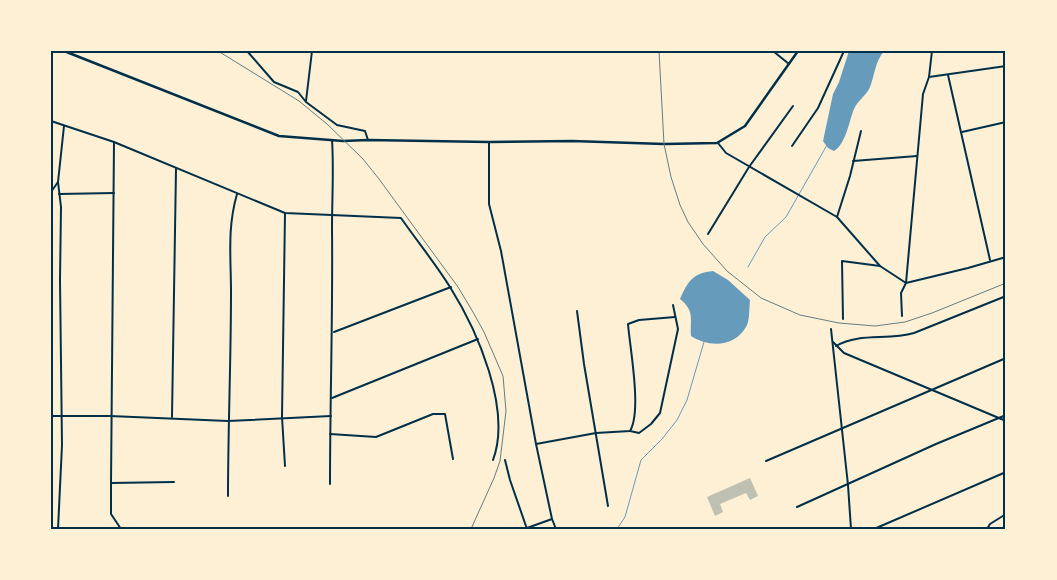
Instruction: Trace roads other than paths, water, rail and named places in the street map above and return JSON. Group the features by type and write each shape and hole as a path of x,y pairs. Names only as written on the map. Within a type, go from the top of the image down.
{"main road":[{"path":"64,51 279,136 332,140 572,141 664,144 717,143 745,126 798,51"}],"street":[{"path":"246,51 274,82 298,92 306,102 337,125 365,131 368,140"},
{"path":"306,102 312,51"},
{"path":"773,51 789,64"},
{"path":"792,146 818,108 844,51"},
{"path":"902,316 901,293 906,283 923,94 929,77 932,51"},
{"path":"929,77 1006,66"},
{"path":"948,75 990,261"},
{"path":"708,234 749,167 793,106"},
{"path":"51,121 114,142 176,170 285,214 401,218 451,287 478,339 491,378 498,414 498,439 493,460"},
{"path":"962,132 1006,122"},
{"path":"58,529 62,445 61,207 58,182 64,126"},
{"path":"837,217 861,132"},
{"path":"330,484 334,171 332,140"},
{"path":"114,142 110,416 111,514 121,529"},
{"path":"489,142 489,204 502,251 536,444 552,519 556,529"},
{"path":"717,143 726,153 837,217 880,266 906,283 1006,257"},
{"path":"853,161 917,156"},
{"path":"172,418 176,170"},
{"path":"51,192 58,182"},
{"path":"60,194 114,194"},
{"path":"228,496 231,292 229,231 231,213 237,194"},
{"path":"285,214 282,417 285,466"},
{"path":"843,319 842,260 880,266"},
{"path":"333,332 451,287"},
{"path":"836,346 846,340 857,338 908,335 1006,296"},
{"path":"536,444 596,434 639,432 651,424 660,413 678,329 673,306"},
{"path":"577,311 608,506"},
{"path":"630,431 633,426 636,405 628,324 639,320 675,317"},
{"path":"830,329 848,485 851,529"},
{"path":"332,398 478,339"},
{"path":"831,340 844,353 1006,421"},
{"path":"766,461 1006,358"},
{"path":"330,434 376,437 433,414 445,414 453,458"},
{"path":"797,507 936,444 1006,415"},
{"path":"51,416 110,416 228,421 331,416"},
{"path":"505,460 527,528 552,519"},
{"path":"874,529 1006,472"},
{"path":"111,483 174,482"},
{"path":"987,529 990,524 1006,514"}],"water":[{"path":"849,51 884,51 877,64 870,87 856,106 844,138 834,151 828,148 823,141 833,94"},
{"path":"713,271 728,280 750,300 749,318 746,327 735,339 720,344 705,342 691,336 690,311 680,299 692,279 706,272"}],"waterway":[{"path":"748,267 765,237 786,217 827,145"},
{"path":"617,529 625,517 641,460 662,439 677,420 687,400 704,342"}],"railway":[{"path":"218,51 299,101 327,124 363,159 458,287 484,332 503,376 506,411 500,461 471,529"},
{"path":"659,51 664,144 671,177 680,205 688,222 703,244 727,271 761,298 800,315 839,323 875,326 905,322 1006,283"}]}
